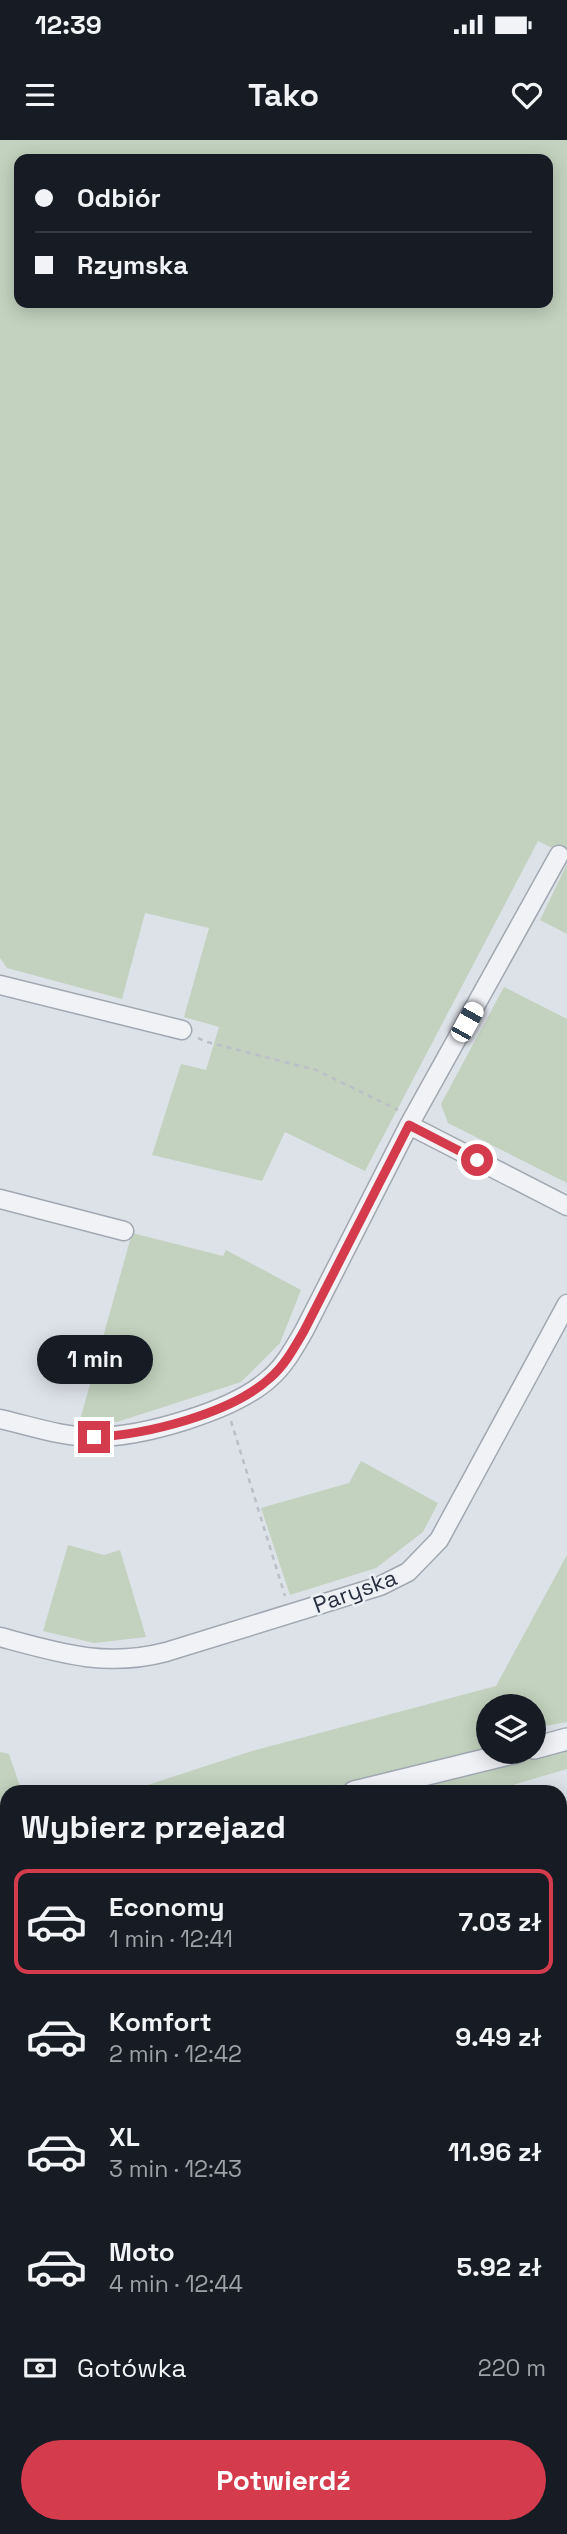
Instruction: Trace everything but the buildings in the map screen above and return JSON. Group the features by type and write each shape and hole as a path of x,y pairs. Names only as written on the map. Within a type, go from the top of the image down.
{"street":[{"path":"0,1419 70,1436 136,1434 226,1405 256,1389 289,1357 411,1122 559,855"},
{"path":"0,985 182,1030"},
{"path":"411,1122 567,1206"},
{"path":"0,1199 124,1231"},
{"name":"Paryska","path":"0,1637 79,1657 132,1659 166,1652 380,1586 408,1572 430,1552 447,1528 567,1304"},
{"path":"546,1745 567,1739"},
{"path":"383,1785 476,1762"}],"path":[{"path":"182,1030 207,1042 316,1070 411,1122"},
{"path":"226,1405 290,1614"}],"green space":[{"path":"0,140 567,140 567,855 538,841 365,1171 285,1132 262,1181 152,1155 181,1064 206,1070 219,1027 184,1017 209,928 145,913 122,999 7,968 0,958"},
{"path":"567,864 567,934 540,920"},
{"path":"504,987 567,1019 567,1183 448,1123 441,1104"},
{"path":"132,1233 223,1256 226,1250 301,1290 280,1343 241,1382 117,1422 80,1420"},
{"path":"361,1461 438,1503 423,1532 376,1568 290,1595 261,1508 349,1483"},
{"path":"68,1545 104,1555 120,1550 146,1637 94,1643 43,1631"},
{"path":"567,1555 567,1722 546,1726 546,1694 476,1694 476,1764 481,1764 480,1767 493,1764 546,1764 546,1752 567,1747 567,1769 513,1785 148,1785 252,1751 496,1686"},
{"path":"0,1752 9,1754 20,1785 0,1785"}],"route":[{"path":"94,1437 136,1434 171,1424 242,1398 269,1379 289,1357 304,1331 409,1125 477,1160"}]}
